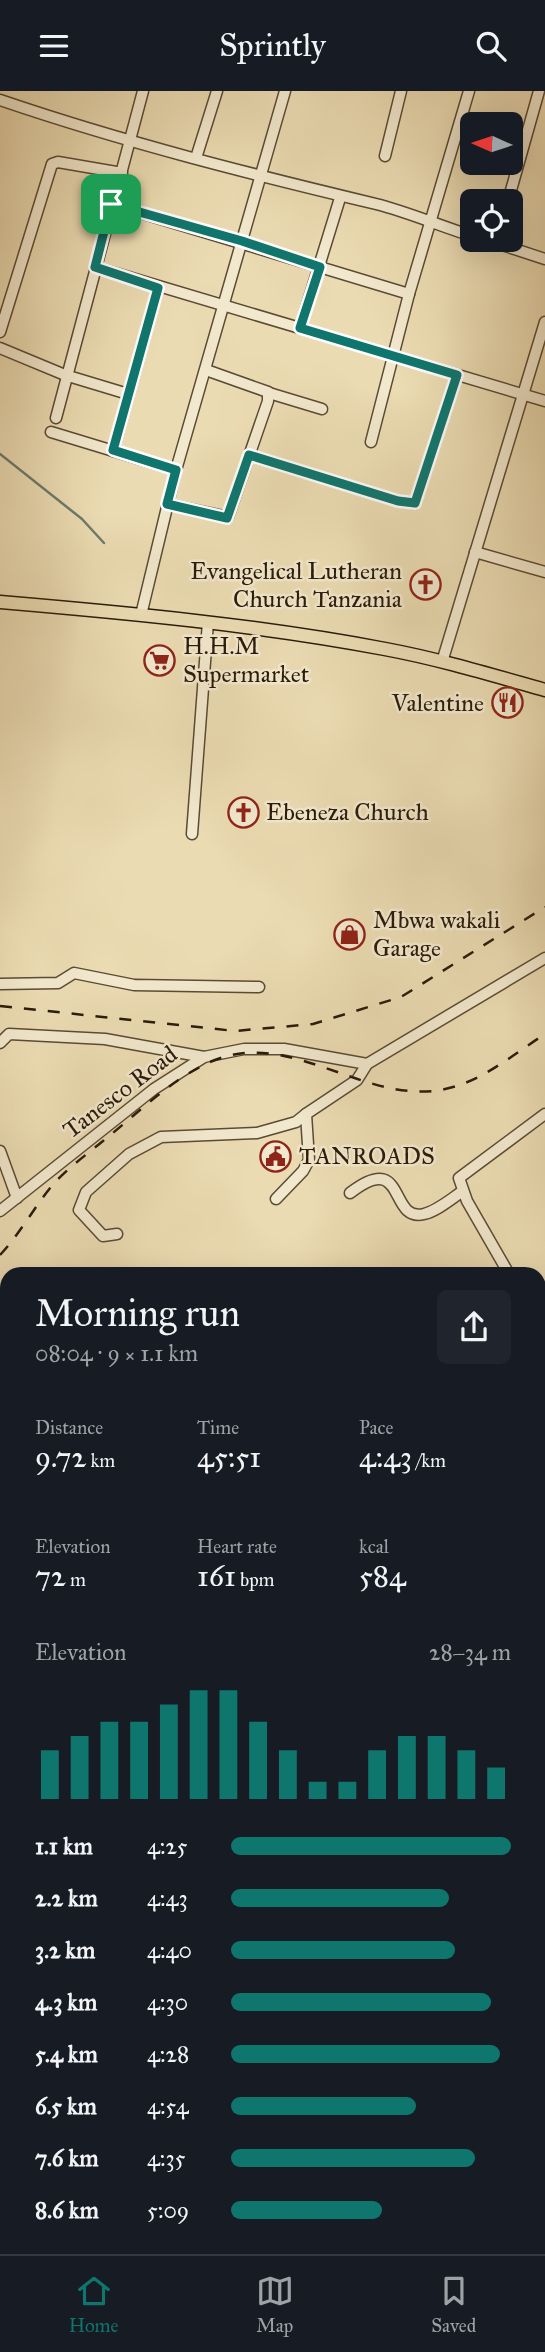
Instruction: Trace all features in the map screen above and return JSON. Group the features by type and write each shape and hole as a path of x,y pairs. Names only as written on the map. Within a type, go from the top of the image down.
{"main road":[{"path":"0,602 208,622 359,645 545,690"}],"street":[{"path":"56,418 65,375 143,91"},
{"path":"196,158 218,91"},
{"path":"141,615 176,470 285,91"},
{"path":"385,156 401,91"},
{"path":"371,442 409,294 469,91"},
{"path":"511,189 539,91"},
{"path":"0,100 129,141 340,198 377,204 460,232"},
{"path":"0,333 50,167 58,162 122,173"},
{"path":"300,328 340,198"},
{"path":"111,204 242,241 409,294"},
{"path":"523,251 545,258"},
{"path":"95,267 158,288 225,305 545,401"},
{"path":"113,450 158,288"},
{"path":"442,663 544,329"},
{"path":"0,348 65,375 128,394"},
{"path":"206,370 322,409"},
{"path":"249,455 398,501 415,503 457,375"},
{"path":"167,504 227,518 269,393"},
{"path":"51,432 176,470"},
{"path":"475,552 544,569"},
{"path":"192,834 208,622"},
{"path":"117,1234 103,1236 79,1210 86,1192 129,1154 161,1137 257,1133 296,1122 357,1080 368,1064 545,958"},
{"path":"0,984 58,983 74,973 134,985 259,987"},
{"path":"0,1043 9,1034 16,1033 90,1038 204,1057"},
{"name":"Tanesco Road","path":"0,1211 155,1089 204,1057 244,1049 284,1049 368,1064"},
{"path":"276,1199 303,1171 309,1160 306,1114"},
{"path":"505,1267 458,1178 545,1114"},
{"path":"0,1151 17,1198"},
{"path":"350,1193 369,1179 381,1178 389,1183 404,1205 414,1214 422,1215 463,1191"}],"waterway":[{"path":"0,454 82,519 104,543"}],"railway":[{"path":"0,1006 235,1031 313,1024 401,997 545,907"},
{"path":"0,1255 44,1195 76,1163 181,1078 210,1062 241,1053 271,1054 301,1060 392,1088 422,1092 465,1083 501,1064 545,1034"}],"place":[{"name":"Evangelical Lutheran Church Tanzania","path":"425,585"},
{"name":"H.H.M Supermarket","path":"160,660"},
{"name":"Valentine","path":"507,703"},
{"name":"Ebeneza Church","path":"243,812"},
{"name":"Mbwa wakali Garage","path":"350,934"},
{"name":"TANROADS","path":"276,1156"}],"route":[{"path":"111,204 242,241 320,267 300,328 457,375 415,503 398,501 249,455 231,514 227,518 167,504 176,470 113,450 158,288 95,267 111,204"}]}
